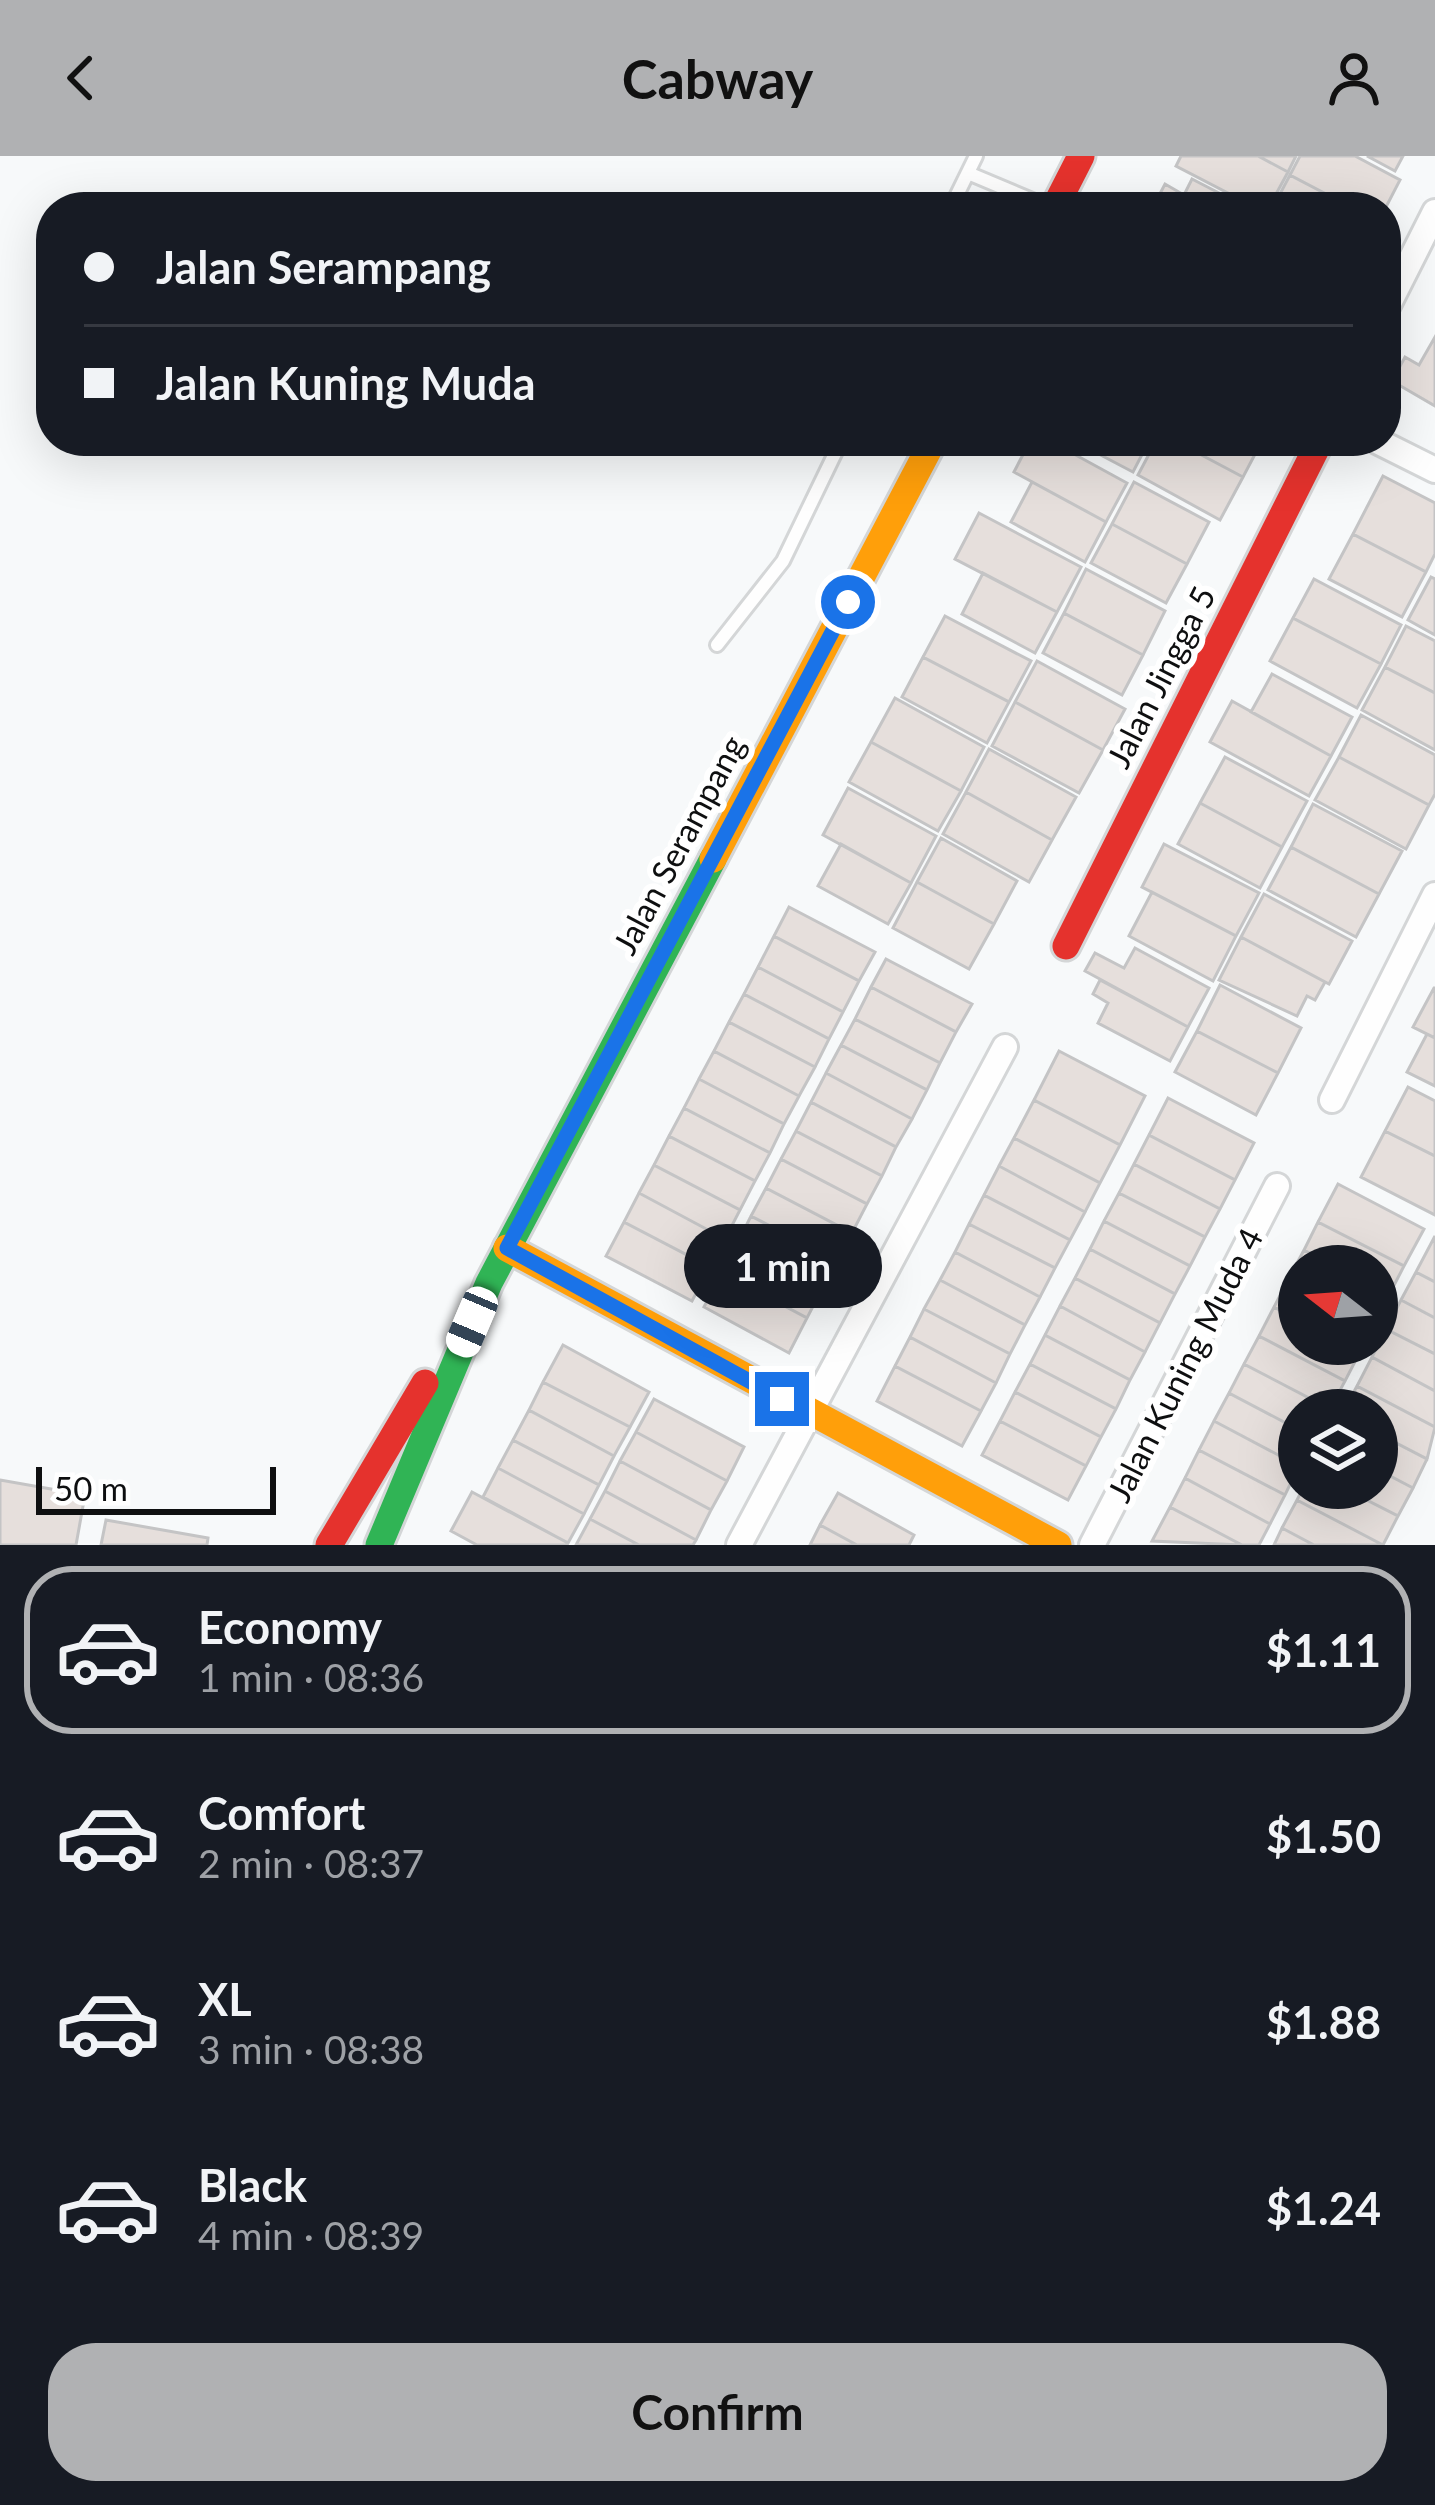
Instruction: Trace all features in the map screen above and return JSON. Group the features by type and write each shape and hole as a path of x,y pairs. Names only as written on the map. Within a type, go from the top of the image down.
{"main road":[{"path":"1061,192 1081,156"},
{"name":"Jalan Serampang","path":"329,1545 489,1283 925,456"},
{"name":"Jalan Jingga 5","path":"1066,946 1312,456"},
{"path":"507,1248 727,1365 809,1416 1058,1545"},
{"name":"Jalan Serampang","path":"379,1545 489,1283"}],"street":[{"path":"1401,280 1435,212"},
{"path":"1401,453 1435,470"},
{"path":"1332,1100 1435,895"},
{"path":"739,1545 1005,1047"},
{"name":"Jalan Kuning Muda 4","path":"1092,1545 1277,1186"}],"lane":[{"path":"958,192 976,156"},
{"path":"968,172 1016,192"},
{"path":"716,645 783,561 834,456"}],"building":[{"path":"1181,156 1258,156 1288,172 1277,192 1226,192 1176,166"},
{"path":"1258,156 1296,156 1288,172"},
{"path":"1300,156 1355,156 1400,180 1394,192 1322,192 1290,175"},
{"path":"1367,156 1403,156 1395,171"},
{"path":"1290,175 1322,192 1281,192"},
{"path":"1192,179 1217,192 1186,192"},
{"path":"1435,337 1435,406 1401,386 1405,357 1419,365"},
{"path":"1022,456 1078,456 1127,483 1106,522 1014,472"},
{"path":"1103,456 1141,456 1133,472"},
{"path":"1148,456 1203,456 1243,477 1220,520 1138,475"},
{"path":"1203,456 1254,456 1243,477"},
{"path":"1383,476 1435,503 1435,554 1426,572 1353,534"},
{"path":"1032,482 1106,522 1085,562 1011,522"},
{"path":"1134,482 1209,522 1187,564 1112,524"},
{"path":"979,513 1081,567 1057,612 955,559"},
{"path":"1112,524 1187,564 1166,603 1091,563"},
{"path":"1353,534 1426,572 1402,617 1329,579"},
{"path":"1086,569 1165,611 1143,655 1064,613"},
{"path":"983,573 1057,612 1035,653 962,614"},
{"path":"1431,577 1435,579 1435,635 1408,620"},
{"path":"1314,579 1401,625 1381,664 1293,618"},
{"path":"1064,613 1143,655 1122,695 1043,653"},
{"path":"945,616 1031,661 1009,702 923,657"},
{"path":"1293,618 1381,664 1357,708 1270,661"},
{"path":"1406,626 1435,641 1435,693 1385,667"},
{"path":"923,657 1009,702 987,743 902,697"},
{"path":"1037,661 1125,709 1103,750 1015,702"},
{"path":"1385,667 1435,693 1435,750 1362,710"},
{"path":"1272,674 1352,717 1331,756 1251,712"},
{"path":"895,698 984,747 961,791 871,742"},
{"path":"1232,701 1331,756 1309,796 1210,742"},
{"path":"1015,702 1103,750 1079,793 992,746"},
{"path":"1361,715 1435,755 1435,794 1429,805 1339,757"},
{"path":"871,742 961,791 938,831 849,782"},
{"path":"989,749 1076,797 1052,840 966,792"},
{"path":"1225,757 1307,801 1282,847 1200,803"},
{"path":"1339,757 1429,805 1406,849 1315,800"},
{"path":"848,788 936,836 911,883 823,835"},
{"path":"966,792 1052,840 1029,882 943,834"},
{"path":"1200,803 1282,847 1260,888 1178,844"},
{"path":"1313,804 1402,851 1379,894 1291,847"},
{"path":"941,838 1017,881 994,924 917,882"},
{"path":"841,844 911,883 888,924 818,886"},
{"path":"1164,844 1259,893 1236,936 1142,887"},
{"path":"1291,847 1379,894 1356,937 1268,890"},
{"path":"917,882 994,924 969,969 893,928"},
{"path":"1152,892 1236,936 1213,981 1129,936"},
{"path":"1264,894 1352,941 1329,984 1241,937"},
{"path":"789,907 875,952 859,981 774,936"},
{"path":"774,936 859,981 843,1012 758,967"},
{"path":"1241,937 1325,982 1315,1000 1307,996 1297,1016 1219,980"},
{"path":"1135,948 1209,988 1188,1027 1085,971 1095,953 1124,968"},
{"path":"886,959 972,1004 956,1032 871,987"},
{"path":"758,967 843,1012 829,1039 744,994"},
{"path":"1100,980 1188,1027 1170,1061 1098,1023 1108,1003 1093,994"},
{"path":"1220,985 1301,1028 1278,1073 1197,1031"},
{"path":"871,987 956,1032 940,1063 855,1019"},
{"path":"1435,988 1435,1038 1413,1027"},
{"path":"744,994 829,1039 815,1067 729,1022"},
{"path":"855,1019 940,1063 927,1090 841,1045"},
{"path":"729,1022 815,1067 799,1096 714,1051"},
{"path":"1197,1031 1278,1073 1256,1115 1175,1072"},
{"path":"1427,1034 1435,1038 1435,1086 1407,1072"},
{"path":"841,1045 927,1090 912,1119 826,1073"},
{"path":"714,1051 799,1096 784,1124 699,1079"},
{"path":"1059,1051 1145,1096 1120,1145 1034,1100"},
{"path":"826,1073 912,1119 896,1147 811,1102"},
{"path":"699,1079 784,1124 770,1153 684,1108"},
{"path":"1408,1087 1435,1101 1435,1156 1385,1131"},
{"path":"1168,1098 1254,1143 1235,1180 1149,1135"},
{"path":"1034,1100 1120,1145 1100,1183 1014,1138"},
{"path":"811,1102 896,1147 882,1176 796,1131"},
{"path":"684,1108 770,1153 755,1181 669,1136"},
{"path":"796,1131 882,1176 867,1204 781,1159"},
{"path":"1385,1131 1435,1156 1435,1215 1361,1177"},
{"path":"1149,1135 1235,1180 1220,1209 1134,1164"},
{"path":"669,1136 755,1181 740,1210 654,1165"},
{"path":"1014,1138 1100,1183 1085,1212 999,1166"},
{"path":"781,1159 867,1204 852,1233 766,1188"},
{"path":"1134,1164 1220,1209 1205,1237 1119,1193"},
{"path":"654,1165 740,1210 725,1239 639,1193"},
{"path":"999,1166 1085,1212 1070,1240 984,1195"},
{"path":"1338,1184 1424,1229 1404,1266 1398,1263 1398,1245 1363,1245 1318,1222"},
{"path":"766,1188 852,1233 837,1261 751,1216"},
{"path":"639,1193 725,1239 710,1267 624,1222"},
{"path":"1119,1193 1205,1237 1190,1266 1104,1221"},
{"path":"984,1195 1070,1240 1055,1268 969,1224"},
{"path":"751,1216 837,1261 822,1289 737,1244"},
{"path":"1104,1221 1190,1266 1175,1294 1090,1249"},
{"path":"624,1222 710,1267 692,1301 606,1256"},
{"path":"1318,1222 1363,1245 1306,1245"},
{"path":"969,1224 1055,1268 1040,1297 955,1252"},
{"path":"1435,1236 1435,1282 1416,1272"},
{"path":"737,1244 822,1289 807,1318 722,1273"},
{"path":"1090,1249 1175,1294 1160,1323 1075,1278"},
{"path":"955,1252 1040,1297 1025,1325 940,1280"},
{"path":"1416,1272 1435,1282 1435,1318 1401,1300"},
{"path":"722,1273 807,1318 789,1353 704,1307"},
{"path":"1075,1278 1160,1323 1145,1352 1060,1306"},
{"path":"940,1280 1025,1325 1010,1354 924,1309"},
{"path":"1401,1300 1435,1318 1435,1354 1398,1335"},
{"path":"1060,1306 1145,1352 1130,1380 1045,1335"},
{"path":"1274,1307 1278,1309 1278,1346 1259,1336"},
{"path":"924,1309 1010,1354 996,1383 910,1337"},
{"path":"1045,1335 1130,1380 1116,1409 1030,1364"},
{"path":"1398,1335 1435,1354 1435,1391 1387,1365 1398,1365"},
{"path":"1259,1336 1278,1346 1278,1365 1314,1365 1345,1381 1341,1389 1292,1389 1244,1364"},
{"path":"910,1337 996,1383 981,1411 895,1366"},
{"path":"563,1345 649,1392 630,1427 543,1382"},
{"path":"1030,1364 1116,1409 1101,1437 1015,1392"},
{"path":"1244,1364 1292,1389 1278,1389 1278,1419 1229,1393"},
{"path":"1314,1365 1353,1365 1345,1381"},
{"path":"1368,1365 1387,1365 1435,1391 1435,1427 1398,1408 1398,1389 1357,1386"},
{"path":"895,1366 981,1411 962,1446 877,1401"},
{"path":"543,1382 630,1427 614,1456 529,1410"},
{"path":"1015,1392 1101,1437 1086,1466 1000,1421"},
{"path":"1229,1393 1278,1419 1278,1455 1214,1421"},
{"path":"654,1399 744,1447 727,1481 636,1432"},
{"path":"1398,1408 1435,1427 1427,1459 1398,1444"},
{"path":"529,1410 614,1456 599,1485 513,1440"},
{"path":"1000,1421 1086,1466 1068,1500 982,1455"},
{"path":"1214,1421 1278,1455 1278,1491 1199,1450"},
{"path":"636,1432 727,1481 711,1510 620,1461"},
{"path":"513,1440 599,1485 584,1514 498,1468"},
{"path":"1398,1444 1427,1459 1413,1488 1398,1480"},
{"path":"1199,1450 1278,1491 1278,1509 1270,1524 1185,1478"},
{"path":"620,1461 711,1510 696,1540 605,1491"},
{"path":"498,1468 584,1514 568,1543 483,1497"},
{"path":"1185,1478 1270,1524 1259,1545 1242,1545 1170,1507"},
{"path":"0,1480 85,1495 76,1545 0,1545"},
{"path":"1398,1480 1413,1488 1398,1516 1384,1509 1398,1509"},
{"path":"605,1491 696,1540 693,1545 639,1545 590,1519"},
{"path":"472,1492 567,1545 477,1545 451,1531"},
{"path":"838,1493 914,1535 909,1545 857,1545 820,1525"},
{"path":"1170,1507 1242,1545 1152,1541"},
{"path":"1292,1509 1314,1509 1383,1545 1314,1545 1282,1528"},
{"path":"1314,1509 1384,1509 1398,1516 1383,1545"},
{"path":"590,1519 639,1545 576,1545"},
{"path":"106,1520 208,1538 207,1545 101,1545"},
{"path":"820,1525 857,1545 810,1545"},
{"path":"1282,1528 1314,1545 1274,1545"}],"traffic: fast":[{"path":"379,1545 489,1283 713,859"}],"traffic: slow":[{"path":"713,859 925,456"},
{"path":"507,1248 1058,1545"}],"traffic: jam":[{"path":"1063,192 1081,156"},
{"path":"1066,946 1312,456"},
{"path":"329,1545 425,1383"}],"route":[{"path":"782,1399 507,1248 848,602"}]}
